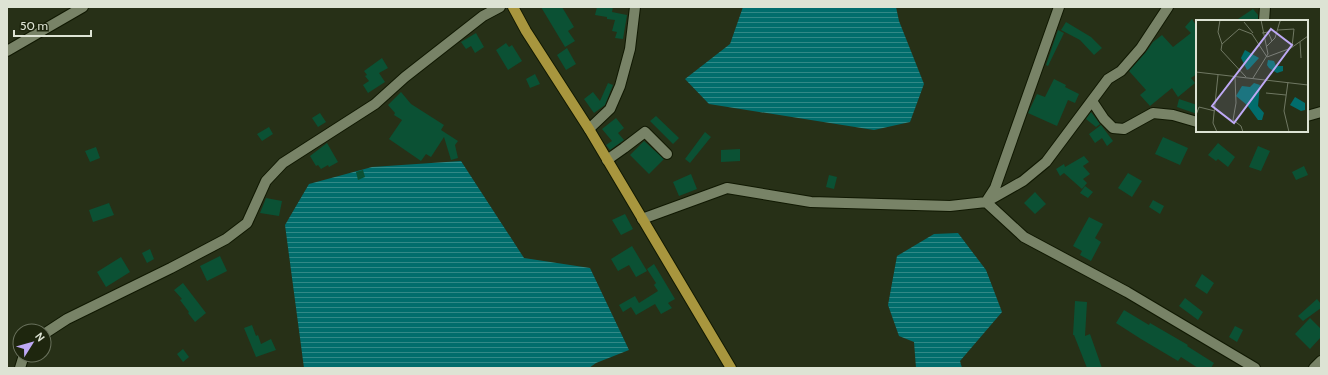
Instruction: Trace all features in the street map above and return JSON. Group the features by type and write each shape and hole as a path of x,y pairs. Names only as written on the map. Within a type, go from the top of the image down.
{"main road":[{"path":"513,7 526,31 589,129 730,368"}],"street":[{"path":"7,50 83,7"},
{"path":"52,329 67,319 226,239 247,223 266,181 283,163 375,104 405,77 483,16 500,7"},
{"path":"589,129 610,109 620,86 630,49 635,7"},
{"path":"986,202 995,188 1059,7"},
{"path":"642,219 726,188 811,202 950,206 986,202 1022,181 1046,162 1108,79 1121,71 1141,48 1168,7"},
{"path":"1264,20 1265,7"},
{"path":"1092,101 1104,119 1113,128 1124,129 1153,113 1173,115 1196,122"},
{"path":"1308,116 1321,112"},
{"path":"607,160 645,132 667,154"},
{"path":"986,202 1024,237 1127,292 1255,368"},
{"path":"1314,368 1321,361"}],"water":[{"path":"743,7 896,7 899,21 924,84 910,122 874,130 709,104 685,79 730,44"},
{"path":"461,161 524,258 590,268 629,350 596,363 589,368 304,368 285,225 309,184 372,167"},
{"path":"958,233 986,270 1002,312 960,361 962,368 916,368 914,342 899,336 888,305 897,256 934,234"}],"building":[{"path":"541,7 562,7 574,27 568,31 575,41 565,47"},
{"path":"597,7 613,7 612,12 627,15 623,39 615,38 617,32 612,31 615,20 595,15"},
{"path":"1253,9 1258,15 1258,20 1236,20"},
{"path":"1192,19 1196,25 1196,75 1191,78 1195,83 1178,97 1172,88 1150,106 1140,95 1146,90 1129,71 1153,42 1162,35 1173,47 1191,33 1185,27"},
{"path":"1066,22 1091,37 1102,48 1094,55 1080,40 1061,30"},
{"path":"1058,30 1064,33 1048,66 1046,65"},
{"path":"476,33 484,47 475,53 471,46 466,49 461,42"},
{"path":"506,43 509,47 512,45 522,61 508,70 496,50"},
{"path":"567,48 576,64 566,70 557,55"},
{"path":"382,58 388,68 379,73 385,82 368,93 363,85 369,81 365,76 367,75 364,71"},
{"path":"535,74 540,84 530,88 526,79"},
{"path":"1054,79 1066,85 1065,87 1079,94 1075,103 1068,100 1057,126 1028,113 1037,94 1045,97"},
{"path":"608,83 613,85 605,105 594,113 584,99 593,92 600,101"},
{"path":"401,92 411,104 444,125 441,130 458,141 455,145 458,158 451,160 444,137 431,157 426,154 421,161 389,139 402,120 394,115 395,113 388,105"},
{"path":"1179,99 1196,105 1196,114 1177,107"},
{"path":"1091,112 1100,124 1096,127 1086,119"},
{"path":"320,113 326,122 318,127 312,118"},
{"path":"656,116 679,138 673,144 650,121"},
{"path":"616,118 624,128 618,133 624,140 610,150 606,145 612,141 602,129"},
{"path":"1101,125 1113,141 1107,146 1102,138 1095,143 1089,134"},
{"path":"269,127 273,134 262,141 257,134"},
{"path":"705,132 711,137 690,163 685,159"},
{"path":"1163,137 1188,148 1180,165 1155,154"},
{"path":"644,141 664,159 649,174 630,155"},
{"path":"327,143 338,162 321,169 318,165 316,166 310,156"},
{"path":"1218,143 1235,157 1228,167 1218,159 1216,161 1208,155"},
{"path":"1258,146 1270,151 1261,171 1249,167"},
{"path":"96,147 100,158 90,162 85,151"},
{"path":"740,149 740,161 721,162 721,150"},
{"path":"1084,156 1089,162 1083,166 1090,174 1083,179 1087,183 1082,189 1064,173 1060,176 1056,169 1064,164 1065,167"},
{"path":"1304,166 1308,175 1296,180 1292,172"},
{"path":"363,170 365,177 358,180 356,172"},
{"path":"1128,173 1142,181 1132,197 1118,188"},
{"path":"691,174 697,189 679,196 673,182"},
{"path":"829,175 837,177 834,189 826,187"},
{"path":"1085,186 1093,192 1088,198 1080,193"},
{"path":"1035,192 1046,204 1035,214 1024,203"},
{"path":"266,198 282,201 279,216 260,213"},
{"path":"1153,200 1164,206 1160,214 1149,207"},
{"path":"109,203 114,215 93,222 89,210"},
{"path":"625,214 633,229 621,235 612,220"},
{"path":"1089,217 1103,224 1095,238 1101,242 1091,261 1080,255 1082,251 1073,246"},
{"path":"632,246 647,271 636,277 629,265 618,271 611,259"},
{"path":"150,249 154,259 147,263 142,253"},
{"path":"220,256 227,271 207,281 200,266"},
{"path":"121,257 130,272 106,287 97,272"},
{"path":"654,264 675,299 668,303 672,308 661,314 655,304 636,315 631,307 623,312 619,305 635,296 639,303 658,291 654,285 656,283 647,269"},
{"path":"1202,274 1214,283 1207,294 1195,286"},
{"path":"183,283 206,313 195,322 180,300 182,299 174,290"},
{"path":"1185,298 1203,312 1198,320 1179,306"},
{"path":"1317,299 1321,304 1321,308 1303,321 1298,316"},
{"path":"1075,301 1087,302 1085,336 1090,334 1102,368 1087,368 1073,335"},
{"path":"1124,310 1188,345 1187,346 1214,363 1211,368 1198,368 1181,357 1178,361 1116,323"},
{"path":"1310,318 1321,329 1321,337 1310,349 1295,334"},
{"path":"252,325 261,344 271,339 276,350 256,357 244,328"},
{"path":"1235,326 1243,330 1237,342 1229,337"},
{"path":"183,349 189,357 183,362 177,354"}]}
